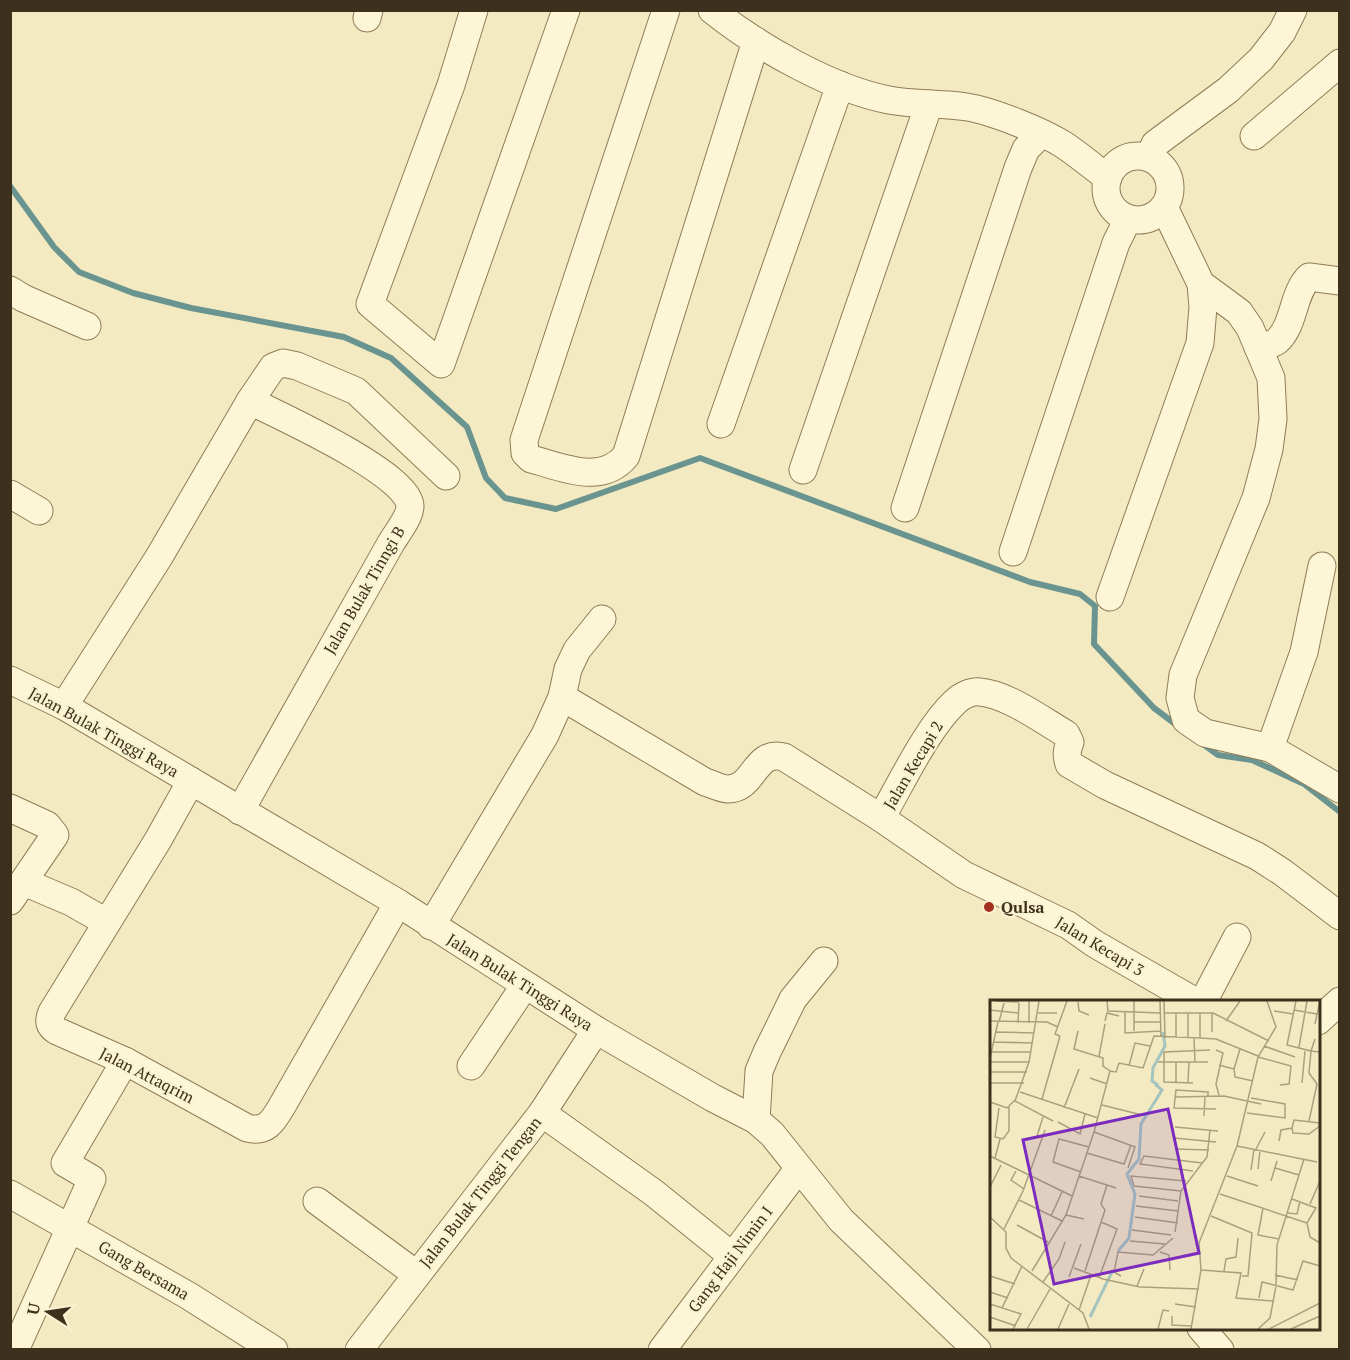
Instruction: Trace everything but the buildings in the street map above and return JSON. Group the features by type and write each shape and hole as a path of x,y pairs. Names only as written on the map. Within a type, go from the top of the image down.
{"street":[{"path":"474,10 451,85 370,304 441,364 566,10"},
{"path":"666,10 524,440 525,453 531,459 585,473 606,471 620,464 626,456 756,41"},
{"path":"712,10 756,41 840,85 889,100 968,107 1001,117 1062,144 1108,178"},
{"path":"1156,164 1195,116 1228,90 1261,59 1282,32 1293,10"},
{"path":"1254,136 1340,63"},
{"path":"721,424 840,85"},
{"path":"803,470 929,104"},
{"path":"905,508 1018,168 1026,149 1041,134"},
{"path":"1139,156 1156,164 1170,189 1164,207 1148,219 1128,219 1112,207 1106,188 1108,178 1120,162 1129,157 1139,156"},
{"path":"1110,597 1200,343 1203,307 1201,284 1164,207"},
{"path":"1013,552 1116,243 1128,219"},
{"path":"1258,347 1275,343 1286,329 1302,284 1309,277 1339,278"},
{"path":"1201,284 1239,312 1250,328 1271,378 1273,418 1269,450 1256,498 1183,675 1180,698 1186,720 1205,733 1270,748 1340,789"},
{"path":"10,290 22,298 87,326"},
{"path":"64,706 159,557 250,401 273,367 283,363 297,366 356,391 446,476"},
{"name":"Jalan Bulak Tinngi B","path":"240,811 392,543 410,506 401,489 370,464 338,445 250,401"},
{"path":"10,494 39,511"},
{"path":"1270,748 1304,652 1322,566"},
{"path":"431,926 545,735 562,697 568,669 577,651 602,619"},
{"name":"Jalan Bulak Tinggi Raya","path":"10,680 64,706 398,903 596,1030 713,1098 756,1120 772,1134 841,1220 961,1344"},
{"name":"Jalan Kecapi 2","path":"562,697 705,782 730,789 738,787 765,758 778,755 881,818 934,726 955,701 966,694 979,692 1002,698 1070,737 1066,753 1069,764 1105,785 1257,855 1340,916"},
{"name":"Jalan Attaqrim","path":"191,781 158,840 52,1012 49,1023 57,1031 124,1061 247,1128 258,1131 274,1119 282,1106 398,903"},
{"path":"10,808 47,825 55,835 17,891 71,902 106,922"},
{"name":"Jalan Kecapi 3","path":"881,818 964,875 1068,925 1095,944 1193,1000"},
{"path":"1204,1000 1237,937"},
{"path":"756,1120 759,1071 766,1052 794,999 824,961"},
{"path":"471,1066 525,985"},
{"name":"Jalan Bulak Tinggi Tengan","path":"358,1350 542,1113 596,1030"},
{"path":"15,1350 92,1179 65,1163 124,1061"},
{"path":"542,1113 654,1193 732,1256"},
{"name":"Gang Haji Nimin I","path":"662,1350 799,1168"},
{"name":"Gang Bersama","path":"10,1194 189,1296 274,1350"},
{"path":"317,1201 416,1274"},
{"path":"1202,1330 1220,1350"}],"waterway":[{"path":"10,186 54,247 79,272 133,293 191,308 344,337 391,358 467,427 486,478 505,498 556,509 700,458 1030,582 1080,594 1095,606 1094,644 1154,708 1178,726"},
{"path":"1203,744 1218,755 1252,760 1304,784 1340,812"}],"place":[{"name":"Qulsa","path":"989,907"}]}
